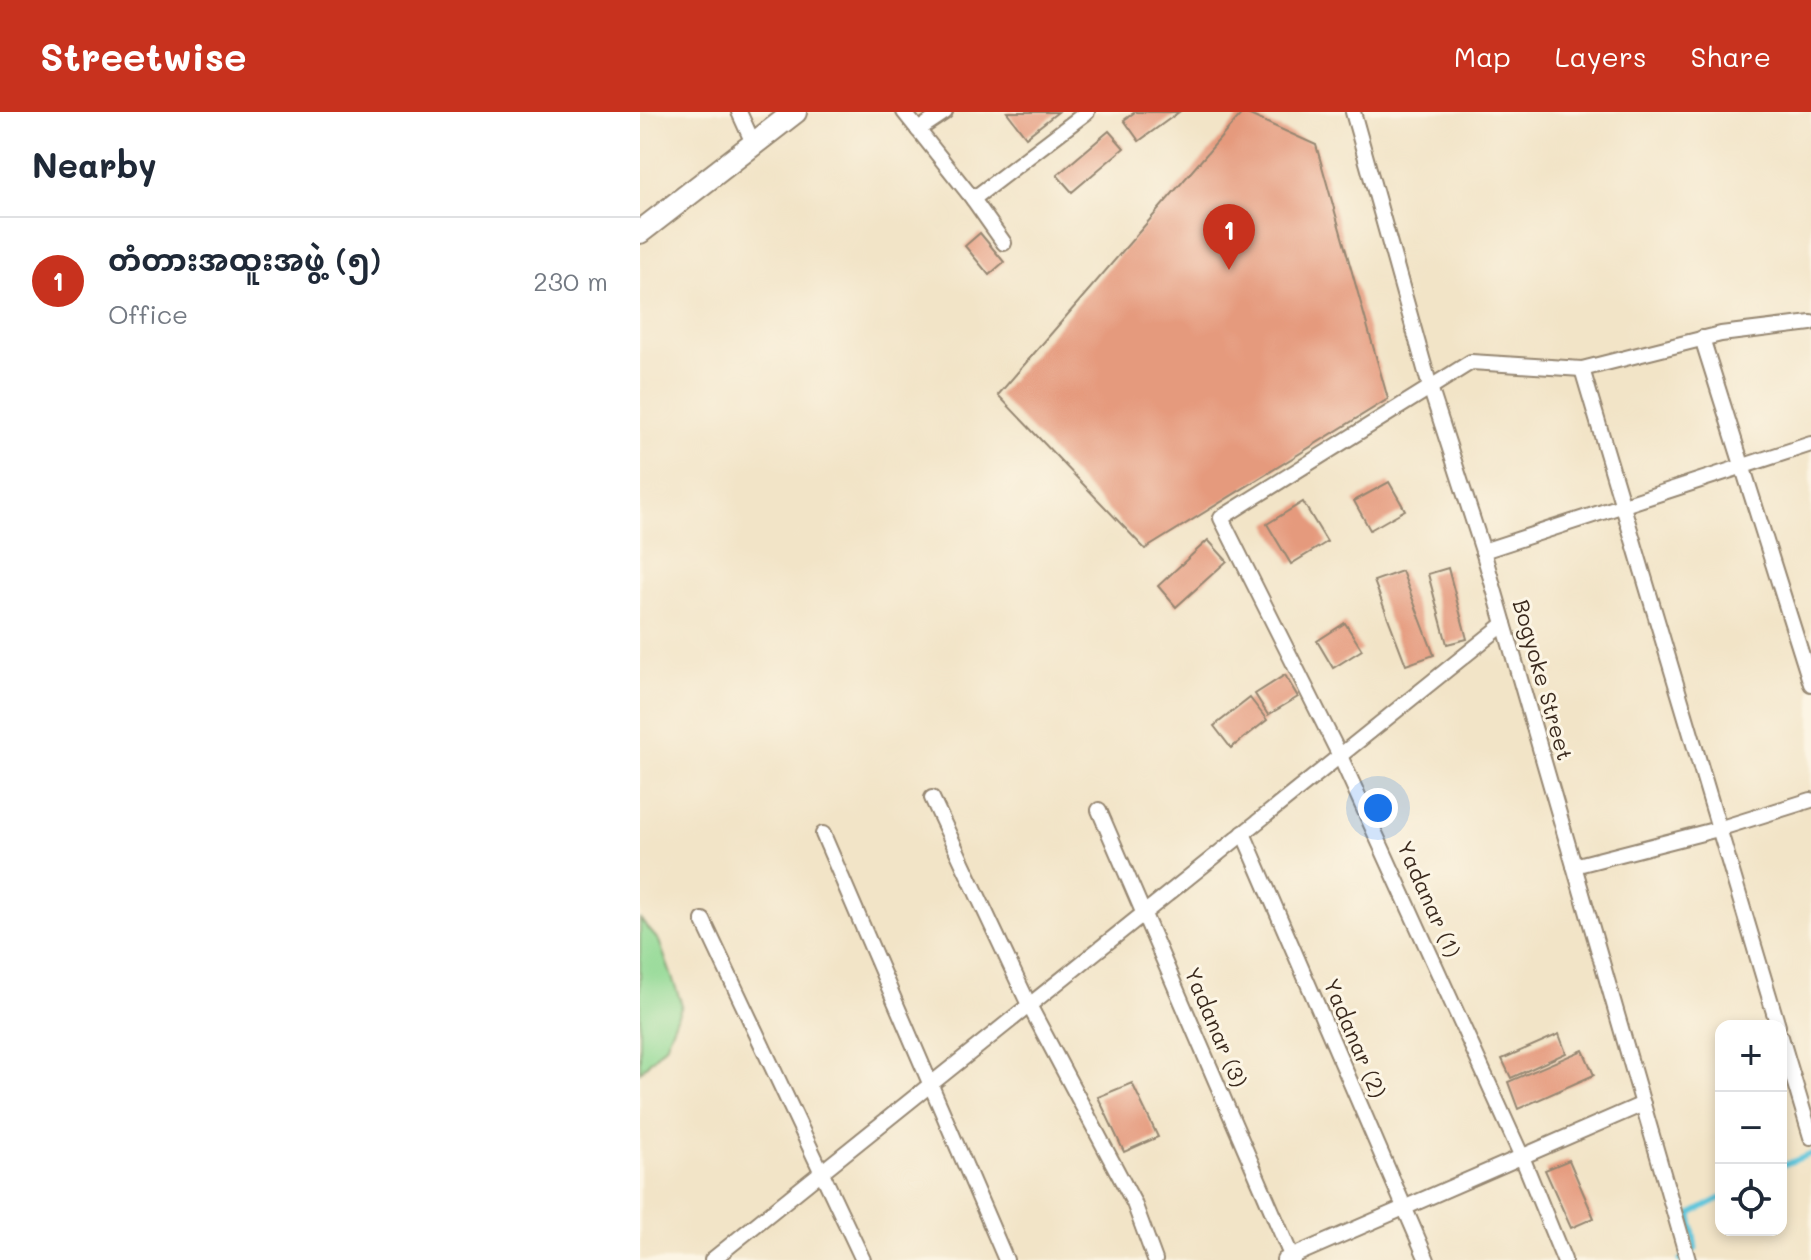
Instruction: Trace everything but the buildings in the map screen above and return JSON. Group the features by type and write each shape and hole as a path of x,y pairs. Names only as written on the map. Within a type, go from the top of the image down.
{"main road":[{"path":"640,232 795,112"}],"street":[{"path":"739,112 754,145"},
{"path":"904,112 1004,243"},
{"path":"918,130 945,112"},
{"path":"973,199 1087,112"},
{"name":"Bogyoke Street","path":"1353,112 1430,387 1483,551 1688,1260"},
{"path":"1430,387 1471,362 1582,369 1721,334 1811,323"},
{"path":"1702,338 1811,684"},
{"path":"1582,369 1776,1020"},
{"name":"Yadanar (1)","path":"1430,387 1221,518 1340,756 1522,1157 1564,1260"},
{"path":"1483,551 1811,444"},
{"path":"712,1260 730,1254 822,1171 1504,624"},
{"path":"932,798 1029,1005 1134,1203 1155,1260"},
{"path":"1574,866 1718,829 1811,800"},
{"name":"Yadanar (3)","path":"1099,810 1290,1259"},
{"name":"Yadanar (2)","path":"1243,833 1427,1260"},
{"path":"823,834 1006,1260"},
{"path":"703,920 863,1260"},
{"path":"1787,1057 1811,1137"},
{"path":"1290,1259 1643,1104"}],"green space":[{"path":"640,919 659,941 682,1005 665,1046 640,1072"}],"waterway":[{"path":"1786,1164 1811,1154"},
{"path":"1680,1260 1696,1249 1691,1214 1715,1201"}],"place":[{"name":"တံတားအထူးအဖွဲ့ (၅)","path":"1229,270"}]}
